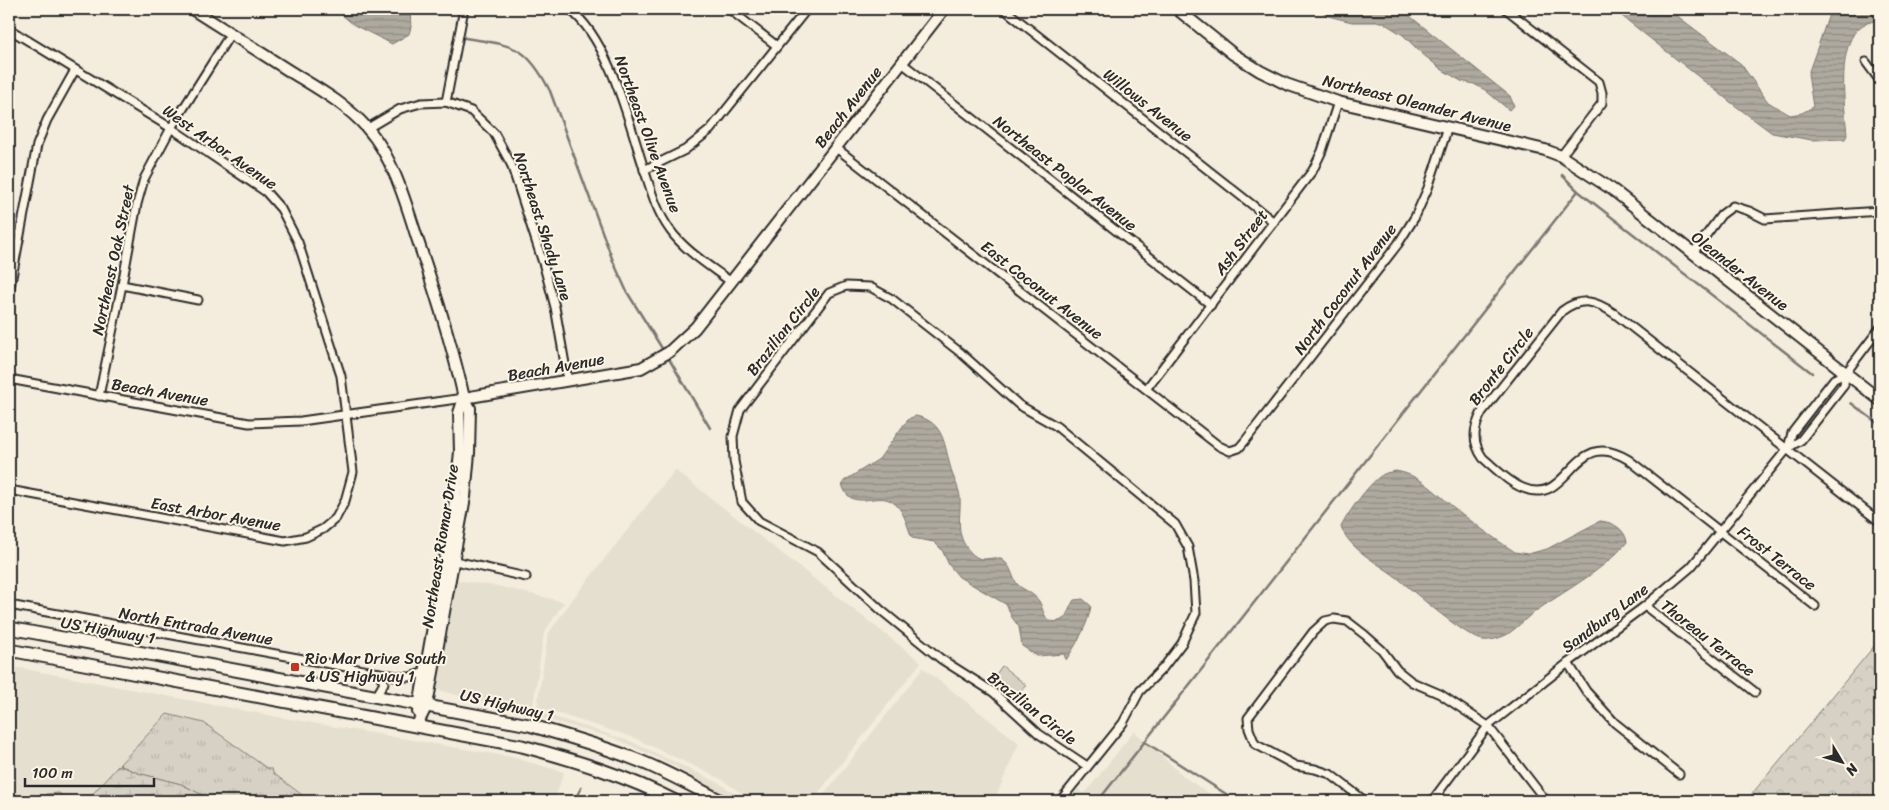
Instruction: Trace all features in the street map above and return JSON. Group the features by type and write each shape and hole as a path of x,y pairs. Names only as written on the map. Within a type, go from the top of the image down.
{"main road":[{"name":"US Highway 1","path":"9,628 529,725 633,758 721,801"},
{"path":"9,650 418,725 522,746 574,760 623,778 675,801"}],"street":[{"name":"Northeast Riomar Drive","path":"192,9 324,93 368,128 383,151 408,209 439,302 464,398 470,408 469,454 465,497 425,672 422,704"},
{"path":"446,102 464,9"},
{"name":"Northeast Olive Avenue","path":"569,9 595,37 611,69 656,205 670,231 695,255 730,282"},
{"path":"728,9 777,46"},
{"path":"644,170 684,150 710,130 807,9"},
{"name":"Beach Avenue","path":"9,379 249,423 301,421 464,398 641,368 660,359 695,328 944,9"},
{"name":"Willows Avenue","path":"1004,9 1274,222"},
{"name":"Northeast Oleander Avenue","path":"1177,9 1233,54 1286,84 1338,102 1545,150 1561,156 1580,168"},
{"path":"1506,9 1599,82 1602,92 1602,103 1561,156"},
{"name":"West Arbor Avenue","path":"9,29 170,128 266,192 282,208 298,242 341,376 346,414"},
{"name":"Northeast Oak Street","path":"99,396 137,204 144,179 170,128 231,33"},
{"path":"1866,62 1880,81"},
{"name":"Northeast Poplar Avenue","path":"902,63 1211,304"},
{"path":"9,293 37,145 47,120 75,70"},
{"name":"Northeast Shady Lane","path":"368,128 400,109 421,103 446,102 471,111 494,132 511,164 556,307 568,381"},
{"name":"Ash Street","path":"1147,388 1313,170 1322,150 1338,102"},
{"name":"North Coconut Avenue","path":"1234,450 1239,448 1245,441 1398,244 1416,217 1428,188 1448,127"},
{"name":"East Coconut Avenue","path":"835,147 1147,388 1219,446 1226,450 1234,450"},
{"name":"Oleander Avenue","path":"1580,168 1613,190 1880,400"},
{"path":"1693,253 1721,215 1733,206 1749,211 1764,219 1880,211"},
{"path":"122,285 198,300"},
{"name":"Brazilian Circle","path":"1060,801 1123,723 1140,691 1163,668 1182,643 1196,613 1194,581 1188,546 1175,524 1056,426 1019,405 961,353 892,299 870,287 846,286 829,293 740,410 733,436 734,461 742,502 759,521 818,552 882,611 941,659 993,692 1039,734 1087,766"},
{"name":"Bronte Circle","path":"1721,532 1629,460 1610,451 1596,452 1583,457 1563,479 1548,489 1533,491 1524,489 1483,458 1474,440 1477,421 1482,412 1562,311 1575,303 1592,302 1603,306 1788,448 1880,522"},
{"path":"1845,374 1880,328"},
{"name":"Sandburg Lane","path":"1432,801 1488,726 1645,606 1691,567 1788,448 1802,440 1844,385 1845,374 1834,379 1792,433 1788,448"},
{"name":"East Arbor Avenue","path":"9,490 285,541 306,537 323,529 336,518 345,501 354,472 346,414"},
{"name":"Frost Terrace","path":"1721,532 1815,606"},
{"name":"Northeast Riomar Drive","path":"418,725 450,560"},
{"path":"450,560 526,577"},
{"name":"North Entrada Avenue","path":"9,605 379,673 410,677 425,672"},
{"name":"Thoreau Terrace","path":"1645,606 1755,692"},
{"path":"1365,801 1330,774 1296,766 1255,744 1249,729 1248,718 1314,632 1325,621 1334,619 1346,622 1382,650 1397,670 1412,682 1440,694 1488,726 1546,801"},
{"path":"1568,663 1586,691 1615,723 1679,774"},
{"path":"377,696 384,683 379,673"}],"shaded area":[{"path":"335,9 410,9 411,27 409,34 392,44 354,25"},
{"path":"1319,9 1401,9 1510,96 1514,106 1509,110 1485,90 1474,84 1461,81 1441,69 1403,35 1382,22 1352,22 1328,16"},
{"path":"1613,9 1668,9 1741,64 1768,102 1790,115 1802,113 1813,107 1808,74 1831,9 1880,9 1880,24 1874,21 1863,25 1854,33 1848,45 1844,76 1847,135 1845,139 1812,140 1772,133"},
{"path":"916,416 933,423 942,436 959,493 959,524 961,534 963,542 970,552 976,557 983,559 997,558 1005,562 1018,585 1039,601 1049,621 1060,621 1063,619 1074,600 1083,599 1091,606 1078,641 1066,660 1064,654 1037,656 1022,646 1019,627 1011,616 1007,605 959,577 949,565 942,550 934,542 912,538 899,508 895,504 885,499 857,500 851,498 846,493 842,484 844,481 879,459 905,423 910,418"},
{"path":"675,470 921,662 812,801 753,801 721,779 632,737 537,707 548,634 572,600"},
{"path":"1396,471 1412,476 1426,484 1475,524 1515,552 1528,554 1547,549 1600,521 1618,527 1624,533 1627,542 1607,562 1533,613 1509,633 1495,639 1483,640 1465,632 1400,580 1359,551 1341,527 1366,490 1379,477 1388,472"},
{"path":"455,580 502,587 564,602 544,633 533,706 535,711 630,741 719,783 745,801 731,801 673,765 614,738 435,689"},
{"path":"9,666 278,717 511,757 564,772 554,801 310,801 273,773 272,769 268,769 167,714 88,799 46,794 40,801 9,801"},
{"path":"923,668 1019,743 994,801 819,801"},
{"path":"1134,731 1187,779 1221,801 1069,801 1078,789 1083,793 1087,791"}],"green space":[{"path":"1880,639 1880,801 1746,801"},
{"path":"1002,666 1026,685 1018,695 994,677"},
{"path":"167,714 204,723 268,769 272,769 273,773 310,801 214,801 181,784 138,773 119,765"},
{"path":"119,765 138,773 181,784 214,801 40,801 46,794 59,793 63,796 88,799"}],"waterway":[{"path":"465,38 496,43 517,50 533,64 541,76 550,91 613,261 627,292 663,350"},
{"path":"1562,175 1578,191 1812,373"},
{"path":"1098,801 1578,191"},
{"path":"669,359 710,428"},
{"path":"1851,403 1880,425"},
{"path":"1145,742 1237,801"},
{"path":"574,801 581,788"}],"place":[{"name":"Rio Mar Drive South & US Highway 1","path":"295,667"}]}
